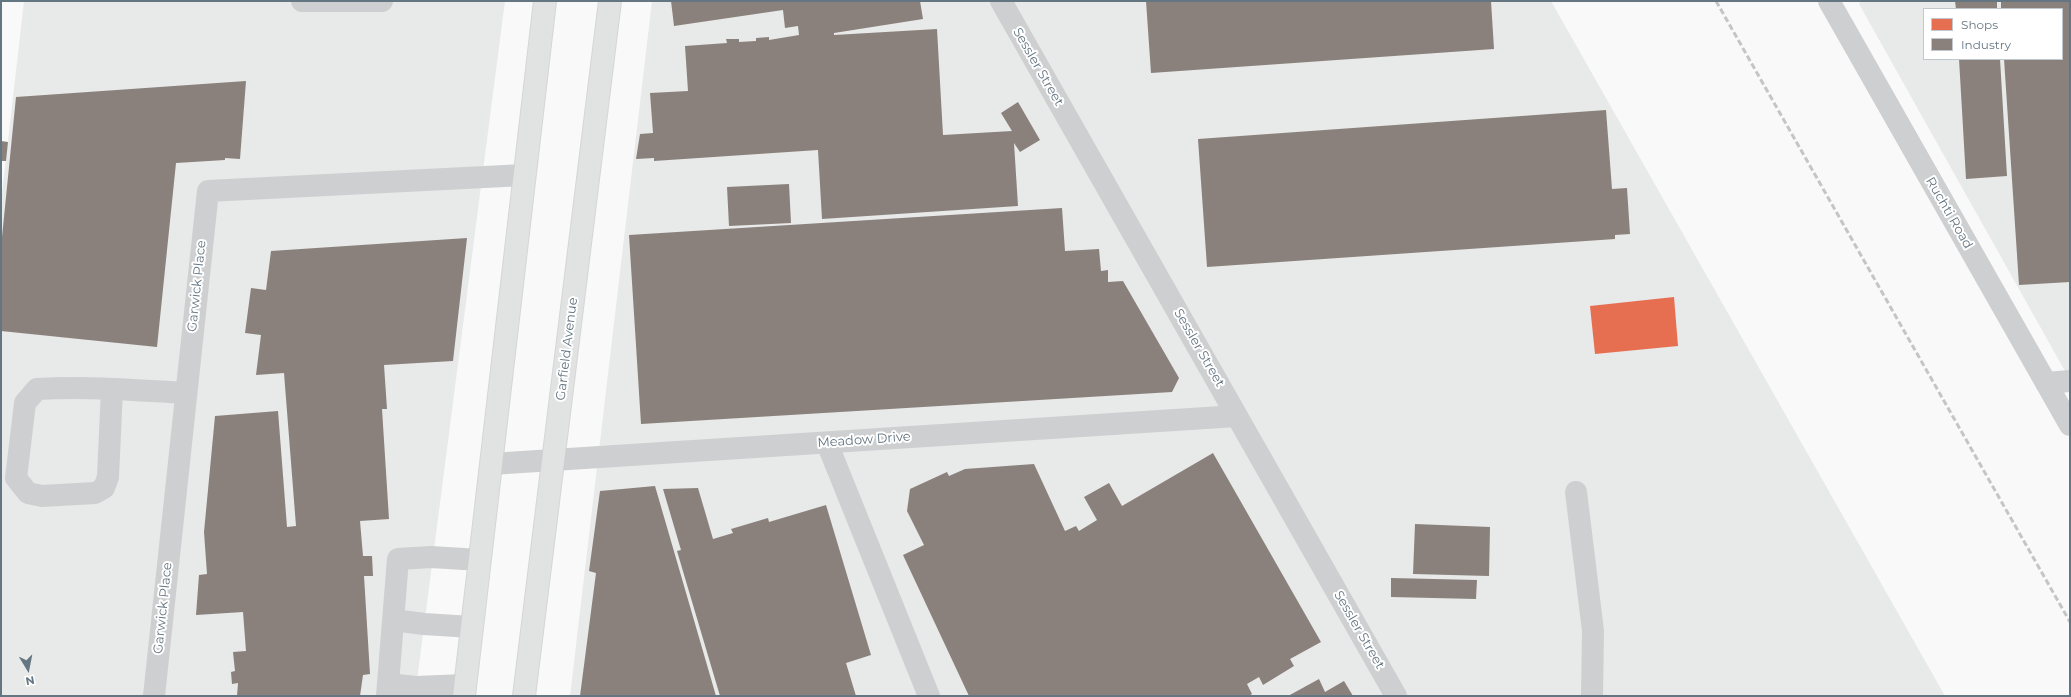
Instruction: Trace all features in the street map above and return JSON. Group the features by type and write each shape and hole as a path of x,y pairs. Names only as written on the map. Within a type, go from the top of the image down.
{"main road":[{"path":"465,690 545,1"},
{"name":"Garfield Avenue","path":"524,696 610,1"}],"street":[{"path":"302,1 382,1"},
{"name":"Sessler Street","path":"1000,1 1396,696"},
{"name":"Ruchti Road","path":"1829,1 2070,425"},
{"name":"Garwick Place","path":"154,696 208,191 524,175"},
{"path":"2046,383 2070,381"},
{"path":"112,388 108,477 104,488 95,493 50,496 42,496 28,492 16,478 25,403 37,389 71,387 112,388 186,393"},
{"name":"Meadow Drive","path":"491,464 1237,416"},
{"path":"827,443 929,696"},
{"path":"1576,492 1593,631 1592,696"},
{"path":"465,690 416,687 388,690 398,559 431,557 480,560"},
{"path":"393,620 424,624 472,627"}],"shaded area":[{"path":"24,1 505,1 415,696 1,696 1,202"},
{"path":"652,1 1551,1 1945,696 570,696"},
{"path":"1861,1 2070,1 2070,380 1859,4"}],"building: Shops":[{"path":"1674,297 1678,346 1595,354 1590,306"}],"building: Industry":[{"path":"671,1 920,1 923,19 834,33 834,35 937,29 943,135 1012,131 1001,113 1018,102 1040,140 1020,152 1014,143 1018,206 822,219 818,150 654,161 654,158 636,159 640,134 653,133 650,93 688,91 685,46 727,43 726,39 739,39 739,42 756,41 756,38 769,37 769,40 799,35 798,26 785,28 783,10 674,26"},
{"path":"1146,1 1491,1 1494,49 1151,73"},
{"path":"1955,1 1997,1 1997,8 1956,8"},
{"path":"2001,1 2070,1 2070,282 2019,285 2004,60 2063,60 2063,8 2001,8"},
{"path":"1959,60 2000,60 2007,176 1966,179"},
{"path":"246,81 240,159 225,158 225,160 176,163 157,347 1,331 1,247 16,97"},
{"path":"1606,110 1612,189 1627,188 1630,234 1615,235 1615,239 1207,267 1198,139"},
{"path":"1,141 8,142 6,161 1,161"},
{"path":"789,184 791,223 729,226 727,187"},
{"path":"1062,208 1065,251 1099,249 1101,271 1108,270 1108,282 1123,281 1179,378 1172,392 641,424 629,235"},
{"path":"467,238 453,361 384,365 387,409 382,409 389,519 360,521 363,556 372,556 373,576 364,576 370,674 363,675 360,696 237,696 238,683 232,684 231,672 235,671 233,652 246,651 243,612 196,615 199,575 207,574 204,532 215,416 278,411 287,527 296,526 284,373 256,375 261,335 245,333 251,288 266,290 271,251"},
{"path":"1213,453 1321,642 1290,659 1294,666 1263,685 1259,677 1247,684 1252,694 1249,696 969,696 903,555 924,545 907,511 910,489 947,472 949,476 965,469 1034,464 1065,531 1076,526 1079,531 1097,520 1084,497 1109,483 1122,506"},
{"path":"655,486 716,696 580,696 596,573 589,571 600,491"},
{"path":"698,488 713,539 733,533 731,529 768,518 769,522 826,505 871,655 846,663 856,696 720,696 677,551 681,550 663,489"},
{"path":"1415,524 1490,527 1489,576 1413,574"},
{"path":"1391,578 1477,580 1476,599 1391,597"},
{"path":"1319,679 1325,692 1344,681 1353,696 1288,696"}],"railway":[{"path":"1716,1 2070,622"}]}
